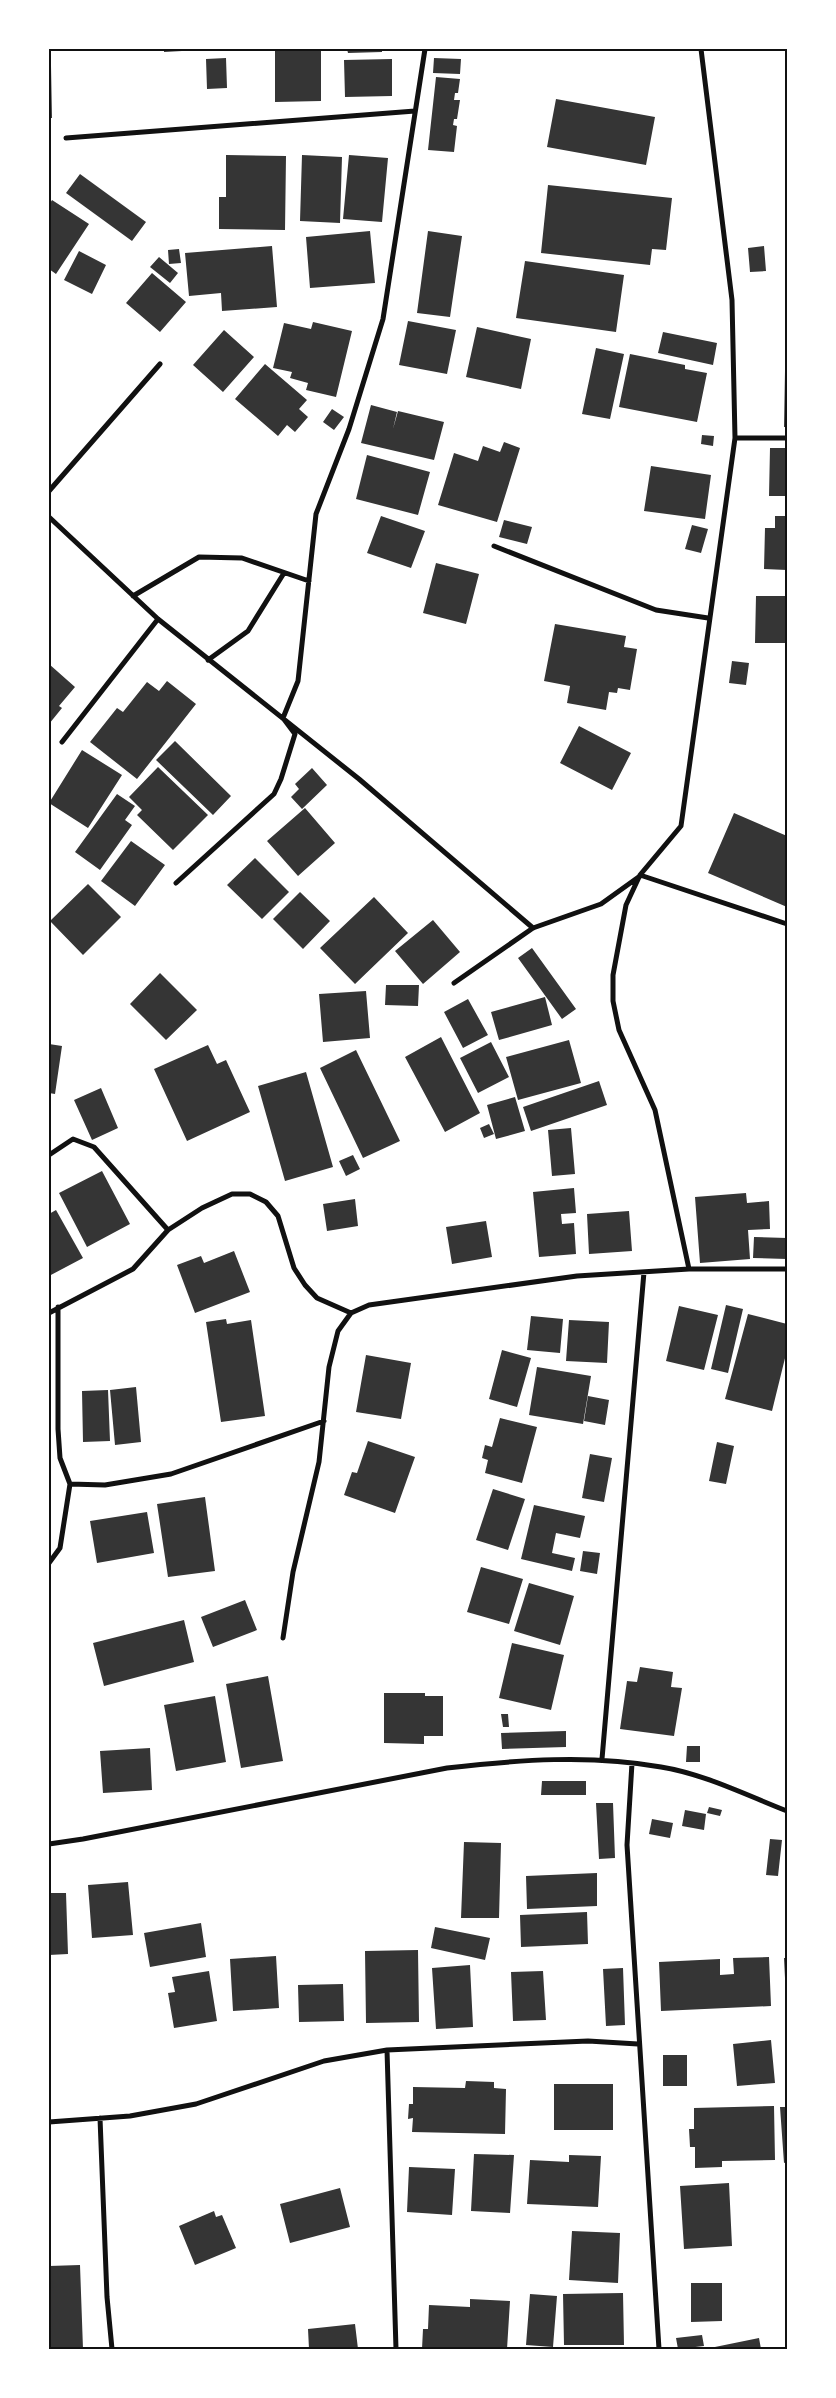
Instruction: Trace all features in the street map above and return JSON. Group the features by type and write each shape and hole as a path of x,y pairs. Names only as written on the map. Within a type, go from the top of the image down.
{"street":[{"path":"283,718 298,681 316,514 349,429 383,319 425,49"},
{"path":"454,983 532,928 601,904 640,875 681,826 691,761 708,618 735,438 732,300 701,49"},
{"path":"66,138 415,111"},
{"path":"49,492 160,364"},
{"path":"735,438 787,438"},
{"path":"49,517 158,619 366,785 532,928"},
{"path":"494,546 656,610 708,618"},
{"path":"133,596 199,556 242,558 309,581"},
{"path":"208,660 248,631 284,573"},
{"path":"62,742 158,619"},
{"path":"176,884 274,794 282,779 295,734 283,718"},
{"path":"640,875 787,924"},
{"path":"640,875 626,905 613,975 613,1001 619,1030 655,1110 689,1269"},
{"path":"49,1155 74,1139 94,1147 168,1230"},
{"path":"49,1312 133,1269 168,1230 202,1208 232,1194 250,1194 266,1202 278,1216 294,1268 305,1285 317,1298 351,1313"},
{"path":"283,1638 293,1572 319,1462 329,1367 338,1331 351,1313 369,1305 577,1276 689,1269 787,1269"},
{"path":"602,1759 644,1272"},
{"path":"49,1563 60,1548 70,1484 60,1458 58,1307"},
{"path":"70,1484 105,1486 171,1474 324,1421"},
{"path":"49,1844 447,1768 500,1762 602,1759 662,1767 706,1779 787,1811"},
{"path":"632,1763 626,1844 659,2349"},
{"path":"49,2122 130,2116 196,2104 324,2061 387,2050 588,2041 638,2044"},
{"path":"387,2050 396,2349"},
{"path":"100,2118 107,2297 112,2349"}],"building":[{"path":"164,49 182,49 182,51 164,52"},
{"path":"275,49 321,49 321,101 275,102"},
{"path":"347,49 382,49 382,52 348,53"},
{"path":"226,58 227,88 207,89 206,59"},
{"path":"434,58 461,59 460,74 433,73"},
{"path":"392,59 392,96 345,97 344,60"},
{"path":"49,66 51,66 52,118 49,118"},
{"path":"436,77 460,79 458,93 455,93 454,100 460,100 457,119 454,119 453,125 457,126 454,152 428,150"},
{"path":"556,99 655,117 646,165 547,147"},
{"path":"226,155 286,156 285,230 219,229 219,197 226,197"},
{"path":"302,155 342,157 340,223 300,221"},
{"path":"349,155 388,158 382,222 343,219"},
{"path":"80,174 146,222 132,241 66,193"},
{"path":"548,185 672,198 666,250 652,249 650,265 541,253"},
{"path":"52,200 89,224 56,274 49,269 49,205"},
{"path":"370,231 375,283 310,288 306,237"},
{"path":"428,231 462,236 450,317 417,313"},
{"path":"272,246 277,307 222,311 221,293 189,296 185,253"},
{"path":"764,246 766,271 750,272 748,248"},
{"path":"179,249 181,263 169,264 168,250"},
{"path":"79,251 106,265 92,294 64,280"},
{"path":"159,257 178,273 170,283 150,267"},
{"path":"525,261 624,275 616,332 516,318"},
{"path":"152,273 186,302 160,332 126,303"},
{"path":"408,321 456,330 447,374 399,365"},
{"path":"313,322 352,331 336,397 306,390 308,383 290,378 292,372 273,368 284,323 311,329"},
{"path":"477,327 531,339 521,389 466,377"},
{"path":"224,330 254,357 223,392 193,365"},
{"path":"663,332 717,343 713,365 658,353"},
{"path":"596,348 624,354 610,419 582,414"},
{"path":"630,354 685,365 685,369 707,373 697,422 619,407"},
{"path":"265,364 307,400 299,409 308,417 295,432 287,425 278,436 235,399"},
{"path":"785,371 787,372 787,427 784,427"},
{"path":"371,405 397,412 393,429 398,411 444,422 434,460 361,443"},
{"path":"332,409 344,417 334,430 323,422"},
{"path":"702,435 714,436 713,446 701,444"},
{"path":"504,442 520,448 497,522 438,505 454,453 478,461 483,446 500,452"},
{"path":"770,448 787,448 787,496 769,496"},
{"path":"367,455 430,472 418,515 356,499"},
{"path":"651,466 711,475 705,519 644,511"},
{"path":"381,516 425,531 411,568 367,553"},
{"path":"775,516 787,516 787,570 764,569 765,528 775,528"},
{"path":"504,520 532,527 527,544 499,537"},
{"path":"692,525 708,529 701,553 685,549"},
{"path":"436,563 479,574 466,624 423,613"},
{"path":"756,596 787,596 787,643 755,643"},
{"path":"555,624 626,636 624,647 637,649 630,690 618,688 617,693 609,692 606,710 567,703 570,686 544,681"},
{"path":"732,661 749,663 746,685 729,683"},
{"path":"49,664 75,687 59,706 62,708 49,724"},
{"path":"167,681 196,704 137,779 90,742 117,708 123,712 147,682 159,691"},
{"path":"579,726 631,753 612,790 560,763"},
{"path":"175,741 231,796 213,815 156,760"},
{"path":"82,750 122,775 88,828 49,803"},
{"path":"158,767 208,815 173,850 137,815 142,810 129,797"},
{"path":"312,768 327,785 302,809 291,797 299,789 295,784"},
{"path":"117,794 135,806 125,820 132,825 100,870 75,852"},
{"path":"305,808 335,843 298,876 267,841"},
{"path":"734,813 787,836 787,907 708,873"},
{"path":"131,841 165,865 135,906 101,881"},
{"path":"255,858 289,892 262,919 227,885"},
{"path":"88,884 121,917 83,955 50,921"},
{"path":"300,892 330,921 303,949 273,919"},
{"path":"374,897 408,933 355,984 320,948"},
{"path":"433,920 460,952 423,984 395,951"},
{"path":"532,948 576,1009 562,1019 518,958"},
{"path":"160,973 197,1010 166,1040 130,1004"},
{"path":"386,985 419,985 418,1006 385,1005"},
{"path":"366,991 370,1038 323,1042 319,994"},
{"path":"545,997 552,1025 499,1040 491,1012"},
{"path":"468,999 488,1035 463,1048 444,1012"},
{"path":"441,1037 480,1113 445,1132 405,1057"},
{"path":"569,1040 581,1083 518,1100 506,1057"},
{"path":"491,1042 509,1077 478,1093 460,1058"},
{"path":"49,1044 62,1046 55,1094 49,1093"},
{"path":"208,1045 217,1064 226,1060 250,1112 187,1141 154,1069"},
{"path":"356,1050 400,1141 363,1158 320,1068"},
{"path":"306,1072 333,1167 285,1181 258,1086"},
{"path":"599,1081 607,1105 531,1131 523,1107"},
{"path":"101,1088 118,1128 92,1140 74,1100"},
{"path":"515,1097 525,1131 496,1139 487,1105"},
{"path":"489,1124 494,1134 484,1138 480,1128"},
{"path":"571,1128 575,1174 552,1176 548,1130"},
{"path":"353,1155 360,1169 346,1176 339,1161"},
{"path":"102,1171 130,1224 87,1247 59,1193"},
{"path":"574,1188 576,1213 561,1214 562,1224 574,1223 576,1254 539,1257 533,1192"},
{"path":"746,1193 747,1203 769,1201 770,1229 748,1230 750,1259 700,1263 695,1197"},
{"path":"355,1199 358,1226 327,1231 323,1204"},
{"path":"56,1210 83,1258 49,1276 49,1214"},
{"path":"629,1211 632,1251 589,1254 587,1214"},
{"path":"486,1221 492,1257 452,1264 446,1227"},
{"path":"754,1237 787,1238 787,1259 753,1258"},
{"path":"234,1251 250,1292 195,1313 177,1265 201,1256 204,1263"},
{"path":"726,1305 743,1309 728,1373 711,1369"},
{"path":"679,1306 718,1315 704,1370 666,1361"},
{"path":"748,1314 787,1324 787,1350 772,1411 725,1399"},
{"path":"531,1316 563,1319 560,1353 527,1350"},
{"path":"226,1319 227,1324 251,1320 265,1416 221,1422 206,1322"},
{"path":"569,1320 609,1322 607,1363 566,1361"},
{"path":"502,1350 531,1358 517,1407 489,1399"},
{"path":"366,1355 411,1363 401,1419 356,1412"},
{"path":"537,1367 591,1376 583,1424 529,1415"},
{"path":"136,1387 141,1442 115,1445 110,1390"},
{"path":"108,1390 110,1441 83,1442 82,1391"},
{"path":"588,1396 609,1400 605,1425 584,1421"},
{"path":"500,1418 537,1427 522,1483 485,1473 488,1460 482,1458 485,1445 492,1447"},
{"path":"368,1441 415,1457 395,1513 344,1495 352,1472 357,1473"},
{"path":"717,1442 734,1446 726,1484 709,1481"},
{"path":"590,1454 612,1458 604,1502 582,1498"},
{"path":"493,1489 525,1499 508,1550 476,1540"},
{"path":"205,1497 215,1571 168,1577 157,1504"},
{"path":"534,1505 585,1516 580,1538 556,1533 552,1553 575,1558 572,1571 521,1559"},
{"path":"147,1512 154,1553 97,1563 90,1521"},
{"path":"583,1551 600,1553 597,1574 580,1571"},
{"path":"481,1567 523,1579 509,1624 467,1612"},
{"path":"529,1583 574,1596 560,1645 514,1631"},
{"path":"245,1600 257,1630 213,1647 201,1617"},
{"path":"184,1620 194,1662 104,1686 93,1643"},
{"path":"512,1643 564,1655 551,1710 499,1698"},
{"path":"640,1667 673,1672 671,1687 682,1688 674,1736 620,1729 627,1681 637,1682"},
{"path":"268,1676 283,1761 241,1768 226,1684"},
{"path":"384,1693 425,1693 425,1696 443,1696 443,1736 424,1736 424,1744 384,1743"},
{"path":"215,1696 226,1762 176,1771 164,1705"},
{"path":"501,1714 508,1714 509,1727 503,1727"},
{"path":"566,1731 566,1747 502,1749 501,1733"},
{"path":"687,1746 700,1746 700,1762 686,1762"},
{"path":"150,1748 152,1790 103,1793 100,1751"},
{"path":"542,1781 586,1781 586,1795 541,1795"},
{"path":"596,1803 613,1803 615,1858 599,1859"},
{"path":"709,1807 722,1810 720,1816 707,1813"},
{"path":"685,1810 706,1814 704,1830 682,1826"},
{"path":"652,1819 673,1823 670,1838 649,1834"},
{"path":"770,1839 782,1840 778,1876 766,1875"},
{"path":"464,1842 501,1843 499,1918 461,1918"},
{"path":"597,1873 597,1906 527,1909 526,1876"},
{"path":"128,1882 133,1935 92,1938 88,1885"},
{"path":"49,1893 66,1893 68,1954 49,1955"},
{"path":"587,1912 588,1944 521,1947 520,1915"},
{"path":"201,1923 206,1957 150,1967 144,1933"},
{"path":"435,1927 490,1938 485,1960 431,1948"},
{"path":"418,1950 419,2022 366,2023 365,1951"},
{"path":"276,1956 279,2008 233,2011 230,1959"},
{"path":"769,1957 771,2006 661,2011 659,1962 720,1959 720,1975 734,1974 733,1958"},
{"path":"784,1958 787,1958 787,1998 786,1998"},
{"path":"470,1965 473,2027 436,2029 432,1968"},
{"path":"623,1968 625,2025 606,2026 603,1969"},
{"path":"209,1971 217,2021 174,2028 168,1993 175,1992 172,1977"},
{"path":"543,1971 546,2020 513,2021 511,1972"},
{"path":"343,1984 344,2021 299,2022 298,1985"},
{"path":"771,2040 775,2083 737,2086 733,2044"},
{"path":"663,2055 687,2055 687,2086 663,2086"},
{"path":"466,2081 494,2082 494,2088 506,2089 505,2134 412,2132 413,2118 408,2119 409,2104 413,2104 413,2087 465,2088"},
{"path":"554,2084 613,2084 613,2130 554,2130"},
{"path":"774,2106 775,2160 722,2161 722,2167 695,2168 695,2147 690,2147 689,2129 694,2129 694,2108"},
{"path":"780,2107 787,2107 787,2162 784,2163"},
{"path":"474,2154 514,2155 510,2213 471,2211"},
{"path":"569,2155 601,2156 598,2207 527,2204 530,2160 569,2162"},
{"path":"409,2167 455,2169 452,2215 407,2212"},
{"path":"729,2183 732,2246 684,2249 680,2186"},
{"path":"340,2188 350,2227 290,2243 280,2204"},
{"path":"214,2211 216,2217 222,2215 236,2248 195,2265 179,2226"},
{"path":"572,2231 620,2233 618,2283 569,2280"},
{"path":"80,2265 83,2349 49,2349 49,2266"},
{"path":"691,2283 722,2283 722,2321 691,2322"},
{"path":"623,2293 624,2345 564,2345 563,2294"},
{"path":"530,2294 557,2296 553,2347 526,2345"},
{"path":"470,2299 510,2301 507,2349 422,2349 423,2329 428,2329 429,2305 470,2307"},
{"path":"355,2324 358,2349 309,2349 308,2329"},
{"path":"702,2335 704,2346 678,2349 676,2338"},
{"path":"759,2338 761,2349 710,2349 710,2348"}]}
